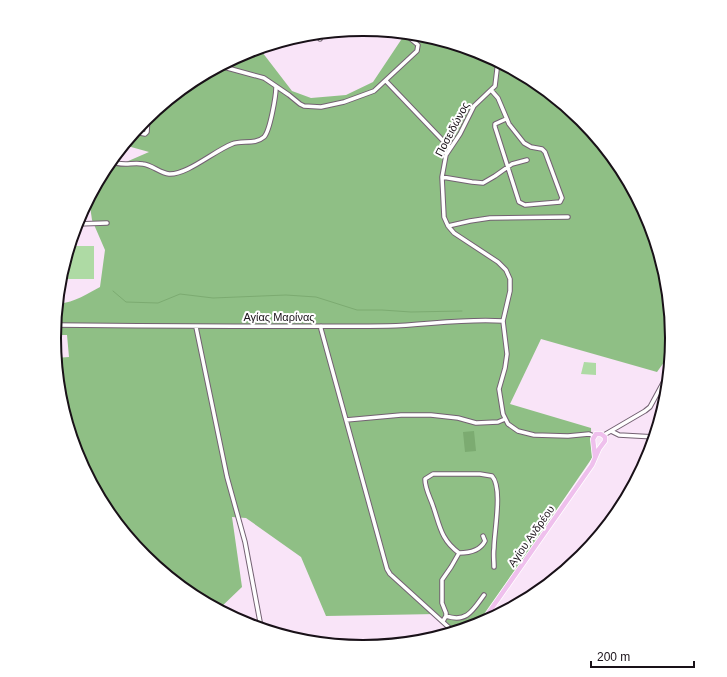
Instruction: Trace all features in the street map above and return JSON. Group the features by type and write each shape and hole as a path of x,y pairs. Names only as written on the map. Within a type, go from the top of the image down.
{"main road":[{"path":"595,456 594,436 599,433 604,435"},
{"name":"Αγίου Ανδρέου","path":"488,614 584,476 601,445 606,441 604,435"},
{"path":"594,442 597,445 601,445"}],"street":[{"path":"228,68 264,78 300,104 310,107 321,107 344,102 374,92 417,51 418,45 413,40"},
{"name":"Ποσειδώνος","path":"448,226 445,221 443,211 442,177 444,164 450,148 460,134 474,106 495,86 497,67"},
{"path":"386,81 450,148"},
{"path":"117,164 120,165 146,164 162,172 173,173 186,169 231,144 254,142 262,139 267,132 276,87"},
{"path":"491,90 498,98 506,119 524,143 531,147 542,149 545,152 562,201 539,204 522,204 518,200 495,126 498,122 506,119"},
{"path":"142,133 145,134 147,132 147,128"},
{"path":"442,177 484,183 512,164 527,160"},
{"path":"568,217 490,218 448,226 458,237 498,262 506,270 510,279 511,288 503,321 508,351 499,389 501,408 505,419 512,428 526,433 562,436 589,434 594,436"},
{"path":"84,224 107,223"},
{"name":"Αγίας Μαρίνας","path":"62,325 389,326 503,321"},
{"path":"196,326 228,477 245,542 260,623"},
{"path":"321,326 387,569 390,574 451,628"},
{"path":"604,435 650,407 662,384"},
{"path":"346,420 417,415 449,416 476,424 498,422 505,419"},
{"path":"611,431 619,435 650,437"},
{"path":"459,553 442,535 427,491 425,479 433,474 480,474 492,476 495,482 497,500 494,567"},
{"path":"443,621 446,616 442,603 442,580 459,553 479,549 485,541 483,536"},
{"path":"446,616 457,618 466,616 471,612 484,594"}],"shaded area":[{"path":"402,39 412,42 414,41 423,42 461,52 497,67 515,77 532,87 563,111 591,139 603,154 615,170 635,205 656,260 665,319 665,361 657,372 541,339 510,404 591,428 592,458 484,616 453,628 437,614 326,616 301,557 246,518 232,517 242,587 222,606 195,590 179,578 164,566 136,538 112,507 102,490 92,472 77,436 71,417 64,378 62,358 69,357 67,335 61,335 62,319 64,303 85,295 100,287 105,250 92,220 90,209 114,167 149,152 130,147 136,139 164,111 179,99 195,87 230,67 263,53 292,91 311,98 346,95 373,82"},
{"path":"75,246 94,246 94,279 67,279"},
{"path":"584,362 596,363 596,375 581,374"},
{"path":"474,431 476,451 465,452 463,432"}],"waterway":[{"path":"113,291 126,302 158,303 180,294 213,298 286,295 316,297 357,310 411,312 462,311"}]}
